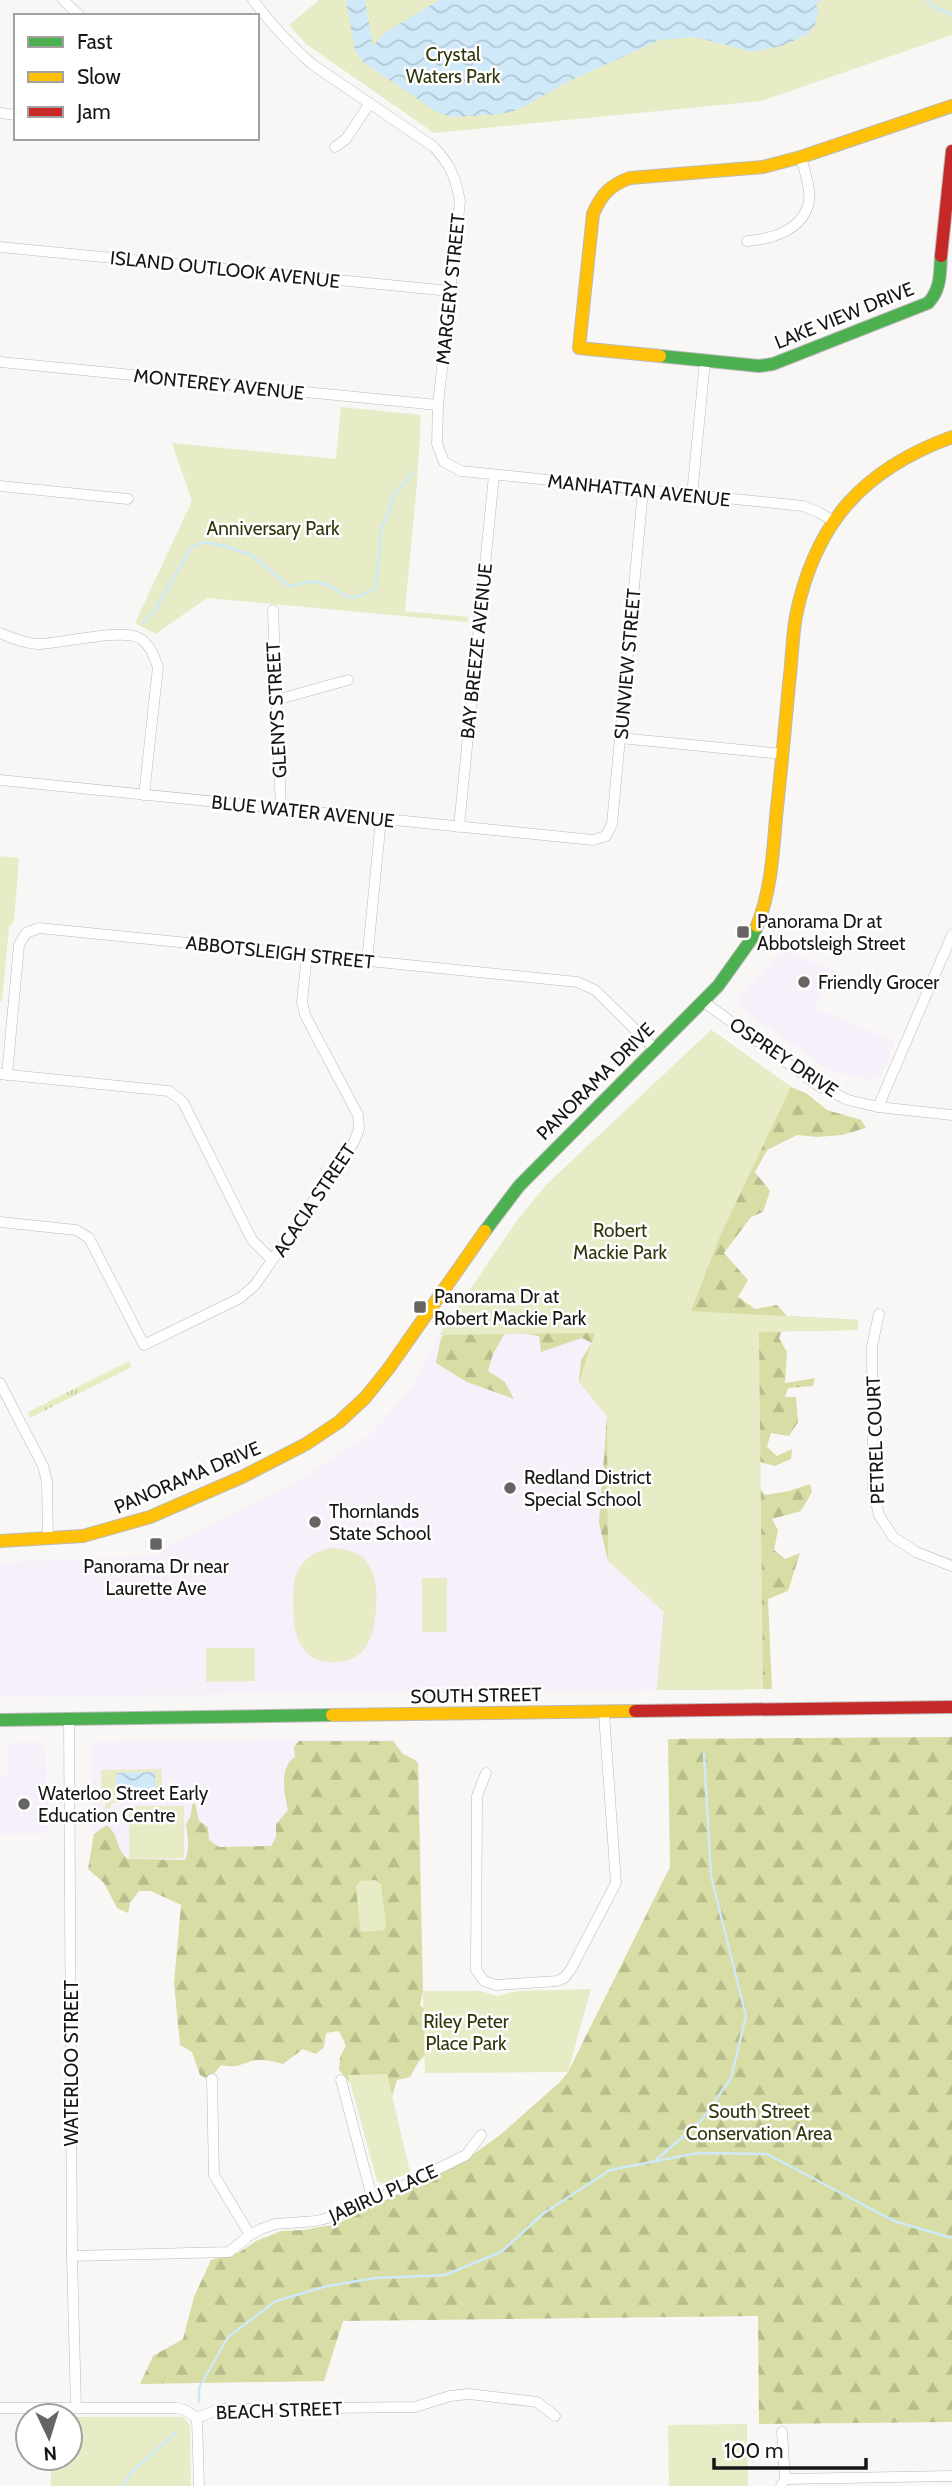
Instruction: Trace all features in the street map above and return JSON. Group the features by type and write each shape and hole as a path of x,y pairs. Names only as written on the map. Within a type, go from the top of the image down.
{"street":[{"path":"63,0 78,14"},
{"name":"MARGERY STREET","path":"253,0 296,51 434,147 446,160 455,177 460,201 437,444 444,462"},
{"path":"335,147 346,139 370,103"},
{"path":"747,241 769,239 785,231 797,223 805,211 809,200 801,157 952,106"},
{"name":"LAKE VIEW DRIVE","path":"801,157 763,167 630,178 613,183 600,197 593,214 579,348 759,366 774,364 928,303 938,288 952,151"},
{"name":"ISLAND OUTLOOK AVENUE","path":"0,247 450,291"},
{"path":"692,495 705,361"},
{"name":"MONTEREY AVENUE","path":"0,362 439,405"},
{"name":"PANORAMA DRIVE","path":"0,1541 83,1536 150,1517 242,1477 306,1444 339,1422 365,1398 519,1186 654,1048 704,1002 738,962 763,912 770,882 796,617 803,583 818,547 833,521 853,496 880,472 911,453 952,437"},
{"name":"MANHATTAN AVENUE","path":"444,462 461,471 803,506 833,521"},
{"name":"BAY BREEZE AVENUE","path":"459,827 494,475"},
{"path":"0,486 128,499"},
{"name":"SUNVIEW STREET","path":"606,836 612,824 643,490"},
{"name":"GLENYS STREET","path":"272,610 281,809"},
{"path":"0,634 15,640 37,643 125,635 139,638 151,650 158,667 144,795"},
{"path":"276,700 348,680"},
{"path":"620,738 783,754"},
{"name":"BLUE WATER AVENUE","path":"0,780 593,840 606,836"},
{"path":"367,961 380,819"},
{"name":"ABBOTSLEIGH STREET","path":"4,1075 19,945 26,933 40,928 586,985 595,990 654,1048"},
{"path":"878,1107 952,935"},
{"name":"ACACIA STREET","path":"0,1222 76,1230 89,1238 144,1345 240,1298 255,1285 354,1142 359,1129 358,1115 305,1015 302,1002 307,955"},
{"name":"OSPREY DRIVE","path":"704,1002 820,1086 848,1100 878,1107 952,1115"},
{"path":"4,1075 169,1091 183,1102 252,1240 272,1260"},
{"name":"PETREL COURT","path":"879,1314 872,1346 873,1489 878,1515 893,1537 916,1552 952,1566"},
{"path":"0,1383 43,1466 47,1481 48,1539"},
{"name":"SOUTH STREET","path":"0,1720 604,1714 952,1707"},
{"path":"486,1773 477,1796 476,1969 484,1981 496,1985 557,1981 564,1978 571,1969 616,1883 604,1714"},
{"name":"WATERLOO STREET","path":"69,1719 72,2256 76,2402"},
{"path":"212,2080 214,2175 250,2235"},
{"path":"341,2080 373,2201"},
{"name":"JABIRU PLACE","path":"72,2256 229,2252 250,2235 275,2224 316,2221 373,2201 466,2155 481,2135"},
{"name":"BEACH STREET","path":"84,2406 176,2408 197,2418 219,2409 415,2407 450,2396 469,2394 537,2402 555,2416"},
{"path":"197,2418 199,2486"},
{"path":"782,2432 783,2483 952,2476"}],"shaded area":[{"path":"784,949 841,974 813,1008 895,1041 881,1076 869,1081 829,1070 737,1005 736,997"},
{"path":"596,1333 607,1416 608,1561 664,1612 657,1690 0,1697 0,1562 147,1557 288,1487 371,1434 412,1387 439,1335"},
{"path":"395,1739 395,1758 419,1758 421,1871 92,1875 92,1742"},
{"name":"Waterloo Street Early Education Centre","path":"39,1742 46,1748 49,1833 0,1834 0,1775 8,1775 8,1743"}],"green space":[{"name":"Crystal Waters Park","path":"319,0 952,0 952,35 761,101 434,133 306,44 289,25"},
{"name":"Anniversary Park","path":"341,407 421,415 405,611 468,617 468,622 207,598 156,634 135,623 192,501 172,443 336,459"},
{"path":"0,856 19,858 14,921 9,927 2,1001 0,1001"},
{"name":"Robert Mackie Park","path":"711,1030 827,1110 861,1120 866,1128 842,1135 797,1135 767,1150 755,1172 770,1191 763,1212 751,1217 724,1253 748,1280 738,1297 755,1309 777,1305 787,1316 858,1320 858,1330 782,1331 779,1338 787,1352 785,1383 815,1378 813,1386 788,1388 785,1397 796,1397 798,1422 789,1436 771,1433 767,1447 777,1456 792,1449 791,1459 775,1466 760,1462 751,1467 752,1481 766,1495 810,1484 812,1492 801,1511 772,1519 778,1530 774,1550 785,1559 800,1553 788,1591 768,1599 772,1689 657,1690 664,1612 608,1561 599,1523 607,1416 579,1382 581,1360 592,1343 582,1338 541,1352 539,1336 506,1331 493,1354 488,1371 505,1382 514,1399 467,1382 436,1363 441,1338"},
{"name":"Robert Mackie Park","path":"711,1030 791,1087 721,1234 691,1311 858,1320 858,1330 759,1332 763,1689 657,1690 664,1612 608,1561 607,1416 579,1382 595,1333 439,1335 518,1219 547,1184"},
{"path":"129,1361 132,1367 30,1418 28,1412"},
{"path":"330,1548 344,1549 363,1558 369,1565 376,1585 376,1609 371,1637 362,1652 347,1661 324,1662 306,1653 297,1636 293,1614 296,1575 304,1561 319,1551"},
{"path":"422,1578 447,1578 447,1632 422,1632"},
{"path":"206,1648 255,1648 255,1681 206,1682"},
{"name":"South Street Conservation Area","path":"952,1737 952,2422 759,2424 758,2316 343,2321 324,2381 140,2384 153,2356 183,2339 194,2297 211,2260 238,2253 256,2241 281,2231 337,2224 471,2156 500,2135 560,2082 568,2072 670,1867 668,1739"},
{"path":"299,1741 393,1741 403,1754 418,1764 423,1991 420,2005 435,2018 434,2047 419,2061 410,2077 397,2080 390,2104 353,2086 339,2070 340,2057 346,2046 339,2031 326,2033 324,2047 316,2054 303,2049 283,2064 257,2060 236,2066 221,2065 214,2074 206,2078 200,2075 192,2052 180,2045 174,1983 181,1905 151,1891 139,1891 130,1903 128,1913 117,1908 104,1883 88,1869 94,1834 107,1825 128,1859 185,1860 188,1848 186,1825 195,1803 199,1821 208,1827 209,1840 219,1847 271,1846 276,1837 276,1824 288,1810 284,1789 285,1774 290,1761 295,1757 294,1747"},
{"path":"162,1769 162,1792 159,1793 159,1799 111,1803 111,1808 105,1809 105,1802 101,1802 101,1770"},
{"path":"129,1806 184,1806 184,1858 129,1859"},
{"path":"376,1880 381,1884 386,1926 384,1930 362,1932 356,1886 360,1881"},
{"name":"Riley Peter Place Park","path":"591,1989 568,2072 425,2073 423,1991 480,1991 498,1996 517,1991"},
{"path":"387,2074 410,2172 384,2184 377,2181 348,2075"},
{"path":"84,2417 183,2417 190,2425 191,2486 51,2486 51,2472 84,2472"},
{"path":"747,2424 748,2486 669,2486 668,2425"}],"water":[{"path":"346,0 365,0 373,46 386,32 439,0 816,0 818,14 815,25 808,34 782,46 752,52 695,37 660,40 565,83 518,110 501,114 451,117 435,111 363,62 355,50"},
{"path":"155,1772 155,1789 116,1790 116,1773"}],"waterway":[{"path":"816,2 820,0"},
{"path":"927,0 932,6 952,15"},
{"path":"143,623 155,610 191,548 202,542 251,555 289,586 316,582 349,597 376,588 381,531 395,494 413,472"},
{"path":"656,2160 701,2121 731,2078 746,2016 711,1876 704,1754"},
{"path":"199,2402 199,2388 228,2337 276,2301 327,2286 376,2278 445,2275 501,2252 544,2213 610,2170 698,2153 767,2154 894,2221 952,2238"},
{"path":"123,2486 131,2473 175,2433"}],"traffic: fast":[{"path":"660,356 759,366 773,364 928,303 938,287 941,256"},
{"path":"485,1231 519,1186 718,986 753,937 757,926"},
{"path":"0,1720 332,1715"}],"traffic: slow":[{"path":"660,356 579,348 593,214 599,201 612,187 630,178 763,167 801,157 952,106"},
{"path":"757,926 772,859 796,616 816,553 848,503 869,483 893,465 952,437"},
{"path":"0,1541 83,1536 150,1517 242,1477 306,1444 339,1422 365,1398 485,1231"},
{"path":"332,1715 635,1711"}],"traffic: jam":[{"path":"941,256 952,151"},
{"path":"635,1711 952,1707"}],"place":[{"name":"Panorama Dr at Abbotsleigh Street","path":"743,932"},
{"name":"Friendly Grocer","path":"804,982"},
{"name":"Panorama Dr at Robert Mackie Park","path":"420,1307"},
{"name":"Redland District Special School","path":"510,1488"},
{"name":"Thornlands State School","path":"315,1522"},
{"name":"Panorama Dr near Laurette Ave","path":"156,1544"},
{"name":"Waterloo Street Early Education Centre","path":"24,1804"}]}
